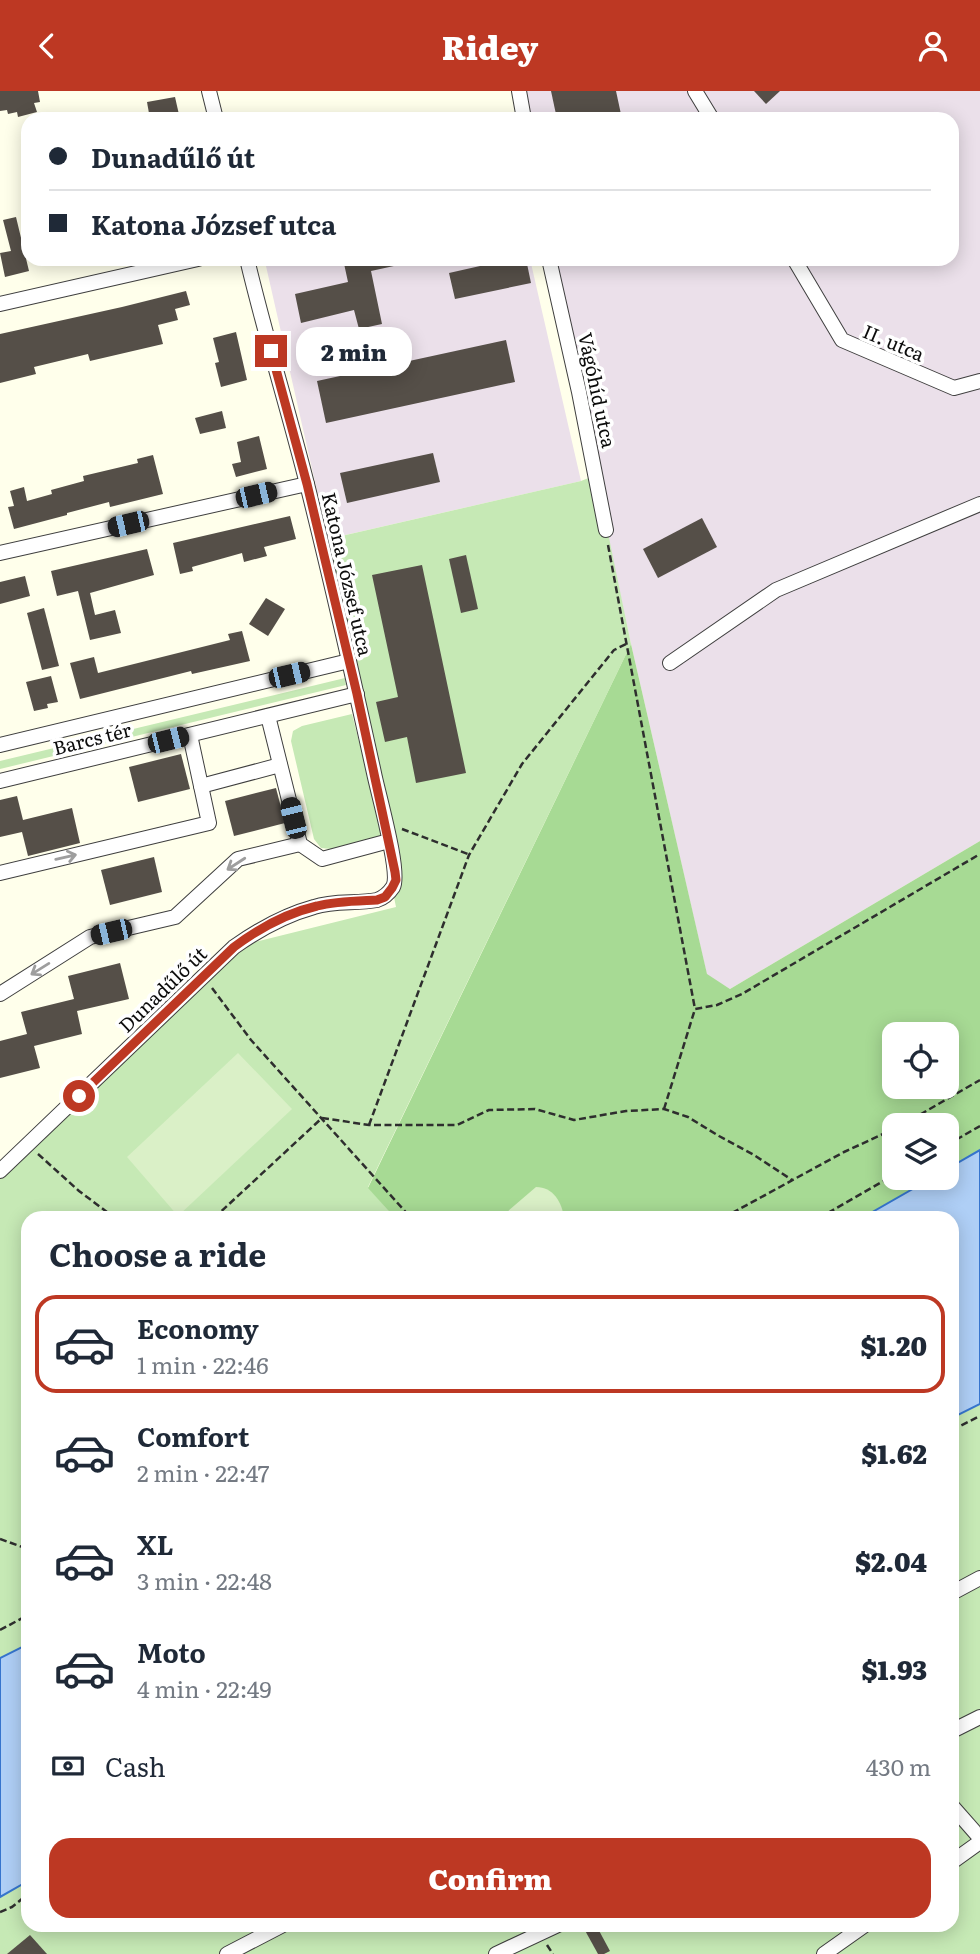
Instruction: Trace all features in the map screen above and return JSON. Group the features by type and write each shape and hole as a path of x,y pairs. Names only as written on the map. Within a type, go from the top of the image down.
{"street":[{"path":"209,91 214,112"},
{"path":"519,91 523,112"},
{"path":"695,91 708,112"},
{"path":"0,304 167,266"},
{"name":"Katona József utca","path":"249,266 307,484 357,694 392,859"},
{"name":"Vágóhíd utca","path":"551,266 606,530"},
{"name":"II. utca","path":"798,266 842,340 954,388 980,381"},
{"path":"0,553 307,484"},
{"path":"670,663 776,590 980,504"},
{"name":"Barcs tér","path":"0,745 349,661"},
{"name":"Barcs tér","path":"0,781 357,694"},
{"path":"268,716 300,844 322,859 389,841"},
{"path":"0,873 209,823 190,734"},
{"path":"201,786 280,765"},
{"path":"0,994 90,937 175,917 238,859 300,844"},
{"name":"Dunadűlő út","path":"0,1171 234,947 292,914 317,905 385,897 396,880 392,859"},
{"path":"959,1589 980,1578"},
{"path":"959,1728 980,1717"},
{"path":"959,1814 980,1840 959,1856"},
{"path":"227,1954 269,1932"},
{"path":"496,1954 543,1932"},
{"path":"824,1954 854,1932"}],"path":[{"path":"606,530 695,1009 664,1109"},
{"path":"369,1125 469,855 522,764 614,650 626,643"},
{"path":"384,819 409,833 469,855"},
{"path":"695,1009 717,1005 742,994 980,854"},
{"path":"203,977 251,1040 405,1211"},
{"path":"923,1113 980,1080"},
{"path":"322,1118 369,1125 457,1125 489,1110 535,1109 574,1120 626,1111 664,1109 688,1117 792,1180"},
{"path":"222,1211 322,1118"},
{"path":"959,1138 980,1126"},
{"path":"736,1211 844,1152 882,1135"},
{"path":"28,1145 79,1191 106,1211"},
{"path":"831,1211 882,1182"},
{"path":"959,1426 980,1416"},
{"path":"0,1539 21,1546"},
{"path":"0,1630 21,1619"},
{"path":"0,1912 21,1900"}],"shaded area":[{"path":"517,91 980,91 980,841 730,989 707,975 631,644 550,266 959,266 959,112 520,112"},
{"path":"266,266 532,266 581,481 328,539"}],"green space":[{"path":"596,475 631,644 368,1187 389,1211 21,1211 21,1648 0,1658 0,1163 223,950 396,907 382,837 331,849 321,848 314,839 291,741 293,731 302,726 352,714 380,825 324,540 581,481"},
{"path":"631,644 707,974 730,989 980,841 980,1150 959,1162 959,1113 882,1113 882,1190 911,1190 874,1211 389,1211 368,1188"},
{"path":"345,678 346,685 0,769 0,761"},
{"path":"238,1053 292,1109 183,1211 174,1211 127,1157"},
{"path":"536,1187 552,1193 562,1211 508,1211"},
{"path":"980,1404 980,1954 0,1954 0,1897 21,1885 21,1932 959,1932 959,1414"}],"water":[{"path":"980,1150 980,1404 959,1414 959,1211 874,1211 911,1190 959,1190 959,1162"},
{"path":"21,1648 21,1885 0,1897 0,1658"}],"building":[{"path":"0,91 38,91 40,102 34,103 37,112 21,112 21,116 18,117 17,112 8,114 7,110 0,111"},
{"path":"551,91 616,91 620,112 556,112"},
{"path":"754,91 780,91 766,104"},
{"path":"175,97 178,112 149,112 147,102"},
{"path":"16,217 21,238 21,266 28,266 29,271 5,277 0,253 11,251 3,220"},
{"path":"345,266 394,266 371,271 382,324 359,329 354,310 301,323 295,294 348,282"},
{"path":"480,266 527,266 531,283 455,299 449,273"},
{"path":"186,291 190,305 175,309 178,320 158,325 163,344 90,361 88,354 34,367 36,374 0,383 0,334"},
{"path":"236,332 247,380 221,387 213,338"},
{"path":"506,340 515,382 326,423 317,381"},
{"path":"222,411 226,428 200,434 195,418"},
{"path":"259,436 267,469 236,477 232,464 241,462 237,442"},
{"path":"433,453 440,482 347,503 340,473"},
{"path":"153,455 163,494 110,507 109,502 14,529 8,507 14,506 10,491 24,487 27,501 52,494 51,490 84,481 83,476 138,463 137,459"},
{"path":"290,516 296,539 264,547 267,556 244,562 242,553 192,567 193,571 180,574 173,543"},
{"path":"702,518 717,547 658,578 643,549"},
{"path":"147,549 154,575 90,593 95,615 115,610 121,633 90,640 78,591 57,596 51,571"},
{"path":"466,555 478,609 461,613 449,559"},
{"path":"422,565 466,773 416,783 407,737 385,742 376,702 398,697 372,575"},
{"path":"25,576 30,596 0,604 0,582"},
{"path":"266,598 285,609 268,636 249,624"},
{"path":"44,608 59,666 42,670 27,613"},
{"path":"242,631 250,661 192,674 191,671 80,699 70,663 94,657 98,673 230,640 228,634"},
{"path":"51,676 58,702 47,704 48,708 34,711 26,682"},
{"path":"181,754 190,789 138,802 129,767"},
{"path":"276,788 285,823 234,836 225,801"},
{"path":"17,796 23,820 72,808 80,843 28,856 22,832 0,837 0,800"},
{"path":"154,857 162,892 110,905 101,870"},
{"path":"120,963 129,999 77,1011 82,1034 34,1046 40,1068 0,1078 0,1041 27,1034 21,1012 74,999 68,976"},
{"path":"586,1932 600,1932 610,1951 598,1954"},
{"path":"30,1935 47,1954 7,1954"}],"route":[{"path":"79,1096 234,947 251,935 292,914 317,905 385,897 396,880 357,694 307,484 271,351"}]}
